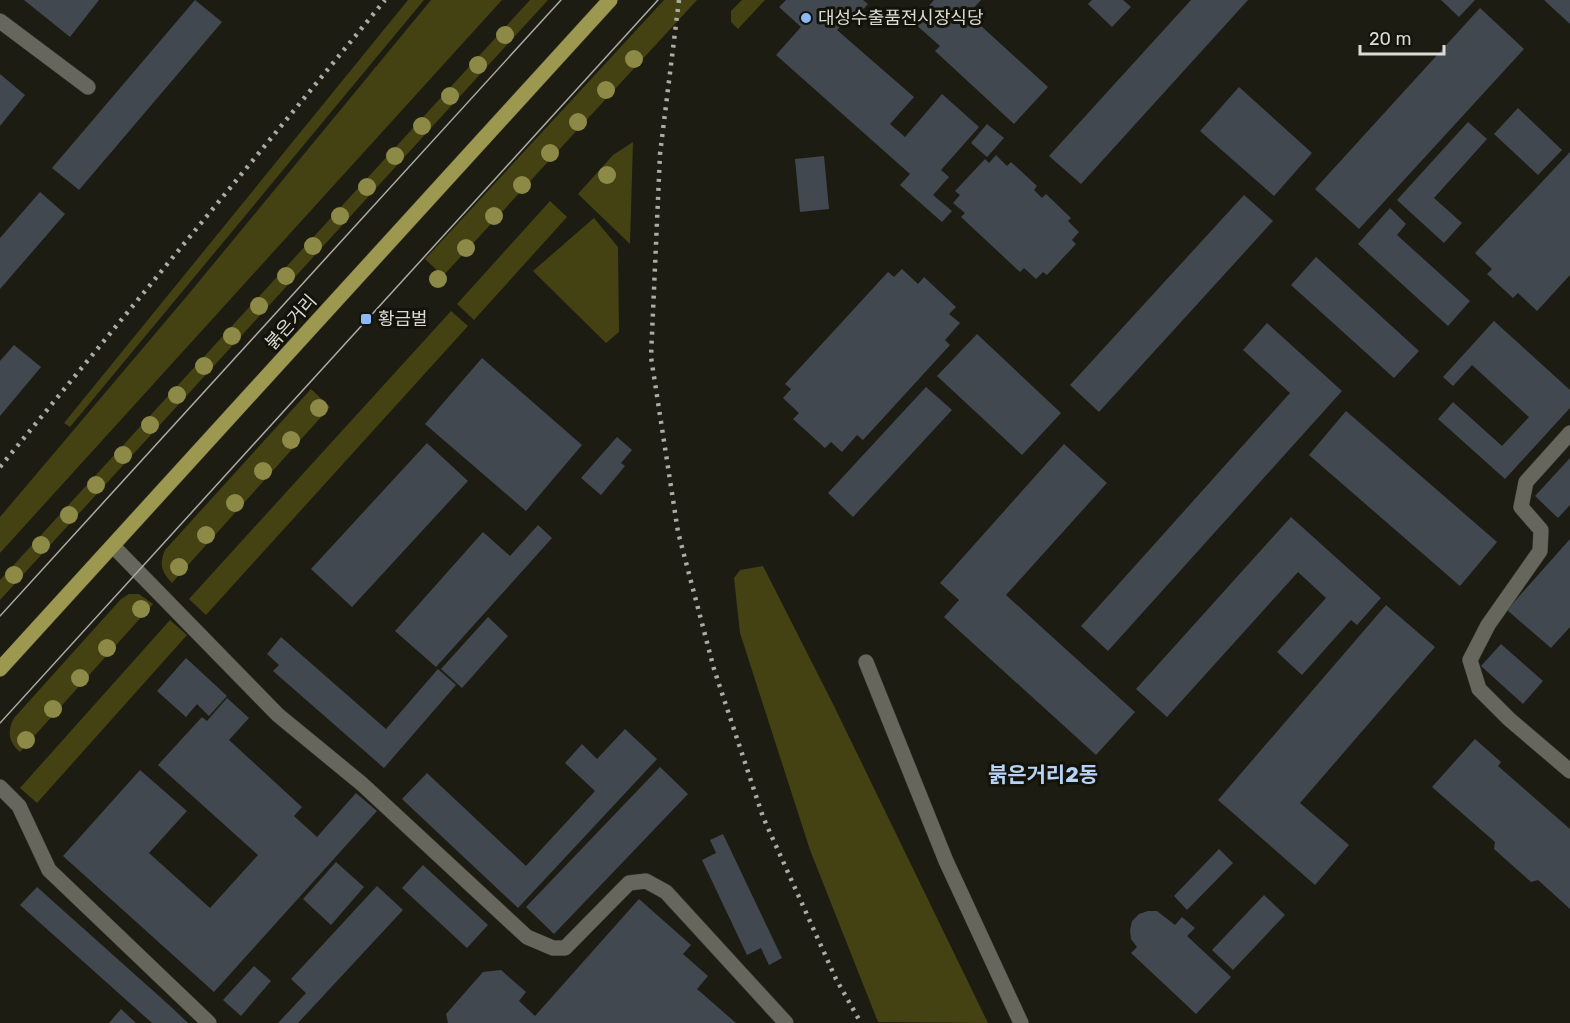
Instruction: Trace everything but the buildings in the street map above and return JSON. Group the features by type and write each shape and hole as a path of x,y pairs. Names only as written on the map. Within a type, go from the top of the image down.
{"main road":[{"name":"붉은거리","path":"0,669 610,0"}],"street":[{"path":"0,21 88,87"},
{"path":"1570,433 1526,482 1521,507 1540,530 1540,551 1488,625 1470,660 1479,688 1509,719 1570,771"},
{"path":"113,546 278,715 362,784 527,937 553,948 565,948 629,883 645,881 666,892 786,1023"},
{"path":"866,662 946,861 1021,1023"},
{"path":"0,787 19,806 49,870 209,1023"}],"shaded area":[{"path":"408,0 424,0 70,427 64,423"},
{"path":"431,0 502,0 0,553 0,517 187,296"},
{"path":"530,0 548,0 0,600 0,580"},
{"path":"664,0 697,0 443,276 425,259"},
{"path":"742,0 765,0 738,29 731,22 731,11"},
{"path":"633,142 630,244 578,194 613,155"},
{"path":"550,201 567,217 474,320 457,304"},
{"path":"594,218 618,247 619,332 606,343 533,271"},
{"path":"451,311 468,326 206,615 189,599"},
{"path":"311,389 330,407 172,583 162,567 165,550"},
{"path":"763,566 834,706 988,1023 878,1022 810,850 740,633 734,578 740,570"},
{"path":"129,594 139,594 153,604 20,752 10,736 10,727 14,718 121,599"},
{"path":"170,620 187,635 37,803 20,788"}],"tram line":[{"path":"0,616 561,0"},
{"path":"0,723 658,0"}],"railway":[{"path":"0,467 385,0"},
{"path":"679,0 660,154 651,357 678,532 714,669 763,817 836,979 861,1023"}],"place":[{"name":"대성수출품전시장식당","path":"806,18"},
{"name":"황금벌","path":"366,319"}],"district":[{"name":"붉은거리2동","path":"1043,774"}]}
